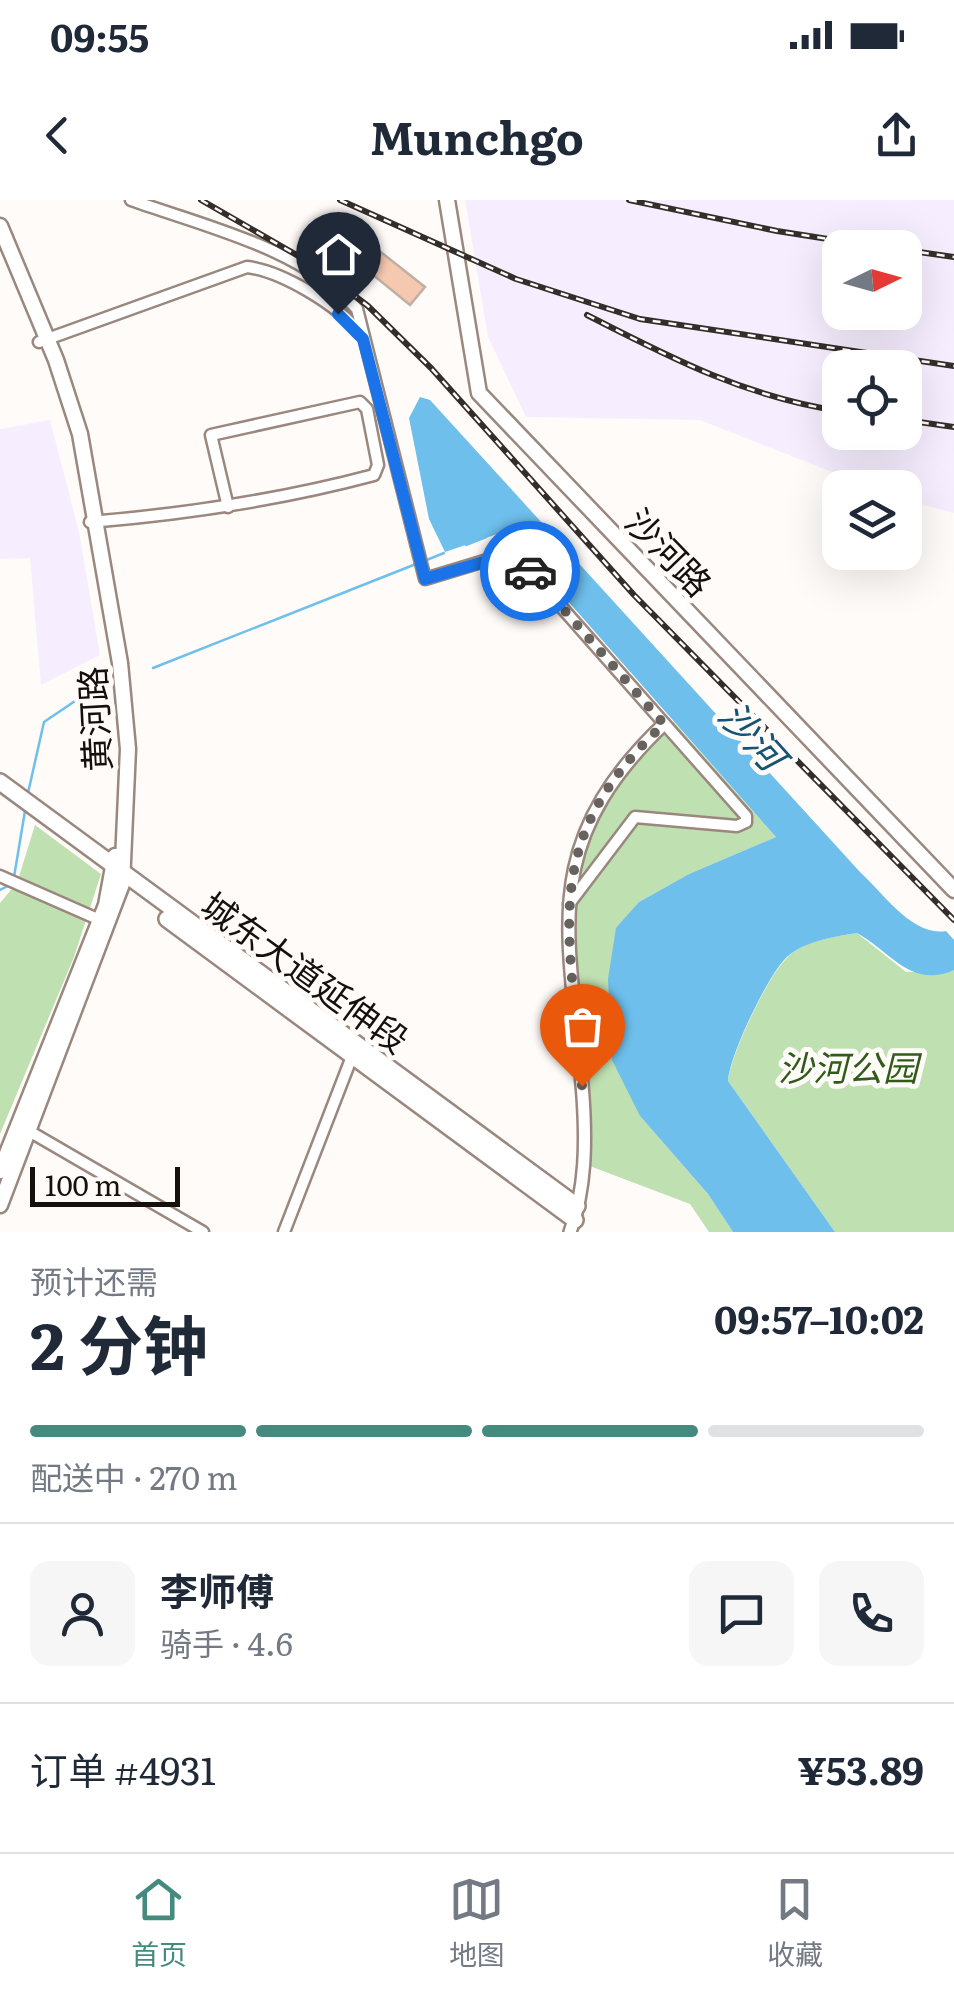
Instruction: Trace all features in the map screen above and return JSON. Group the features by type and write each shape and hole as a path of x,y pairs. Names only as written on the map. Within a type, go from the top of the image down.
{"main road":[{"name":"沙河路","path":"447,200 479,394 954,890"},
{"name":"黄河路","path":"0,226 44,340 94,522 120,662 128,749 118,876 25,1128 0,1169"},
{"name":"黄河路","path":"0,248 44,340"},
{"name":"城东大道延伸段","path":"0,782 351,1059 574,1219"},
{"name":"城东大道延伸段","path":"0,793 118,876 574,1219"},
{"name":"黄河路","path":"0,1205 118,876"}],"street":[{"path":"131,200 288,259 346,298 357,310 425,579 504,555 518,558 743,812 746,822 737,826 636,817 569,905"},
{"path":"44,340 246,267 269,270 291,281 353,325 363,339"},
{"path":"94,522 228,507 374,474 378,464 367,409 360,402 336,404 211,436 228,507"},
{"path":"574,1219 584,1124 569,905 575,859 590,817 610,780 664,724"},
{"path":"4,878 100,920"},
{"path":"284,1232 351,1059"},
{"path":"25,1128 203,1232"}],"shaded area":[{"path":"465,200 954,200 954,513 922,505 922,470 827,470 700,420 526,417 488,337"},
{"path":"50,420 79,532 100,655 41,685 30,558 0,559 0,429"}],"green space":[{"path":"673,721 776,837 689,874 639,902 640,1116 708,1194 733,1232 709,1232 690,1204 587,1165 573,906 578,861 593,821 633,759"},
{"path":"35,825 101,874 74,957 0,1134 0,903 17,883"},
{"name":"沙河公园","path":"857,933 906,972 954,970 954,1232 835,1232 728,1081 750,1018 785,960 809,944"}],"water":[{"path":"420,397 430,400 860,872 910,921 934,931 946,931 954,940 954,970 939,975 913,972 857,933 809,944 784,960 742,1036 728,1081 835,1232 733,1232 708,1194 640,1116 612,1060 608,979 616,928 639,902 689,874 776,837 506,531 445,552 429,519 409,418"}],"building":[{"path":"348,226 425,287 410,305 334,243"}],"waterway":[{"path":"466,545 486,537"},
{"path":"424,561 444,553"},
{"path":"153,668 416,564"},
{"path":"28,793 44,722 78,699"},
{"path":"14,877 25,811"},
{"path":"0,890 12,884"}],"railway":[{"path":"201,200 314,265 368,306 431,368 634,595 954,920"},
{"path":"340,200 516,279 640,319 954,366"},
{"path":"629,200 822,238"},
{"path":"922,252 954,257"},
{"path":"587,315 679,361 741,386 822,408"},
{"path":"922,422 954,427"}],"way so far":[{"path":"530,571 664,724 610,780 590,817 575,859 569,891 569,938 582,1086"}],"route":[{"path":"338,314 363,339 425,579 512,554 530,571"}],"water label":[{"name":"沙河","path":"754,734"}]}
